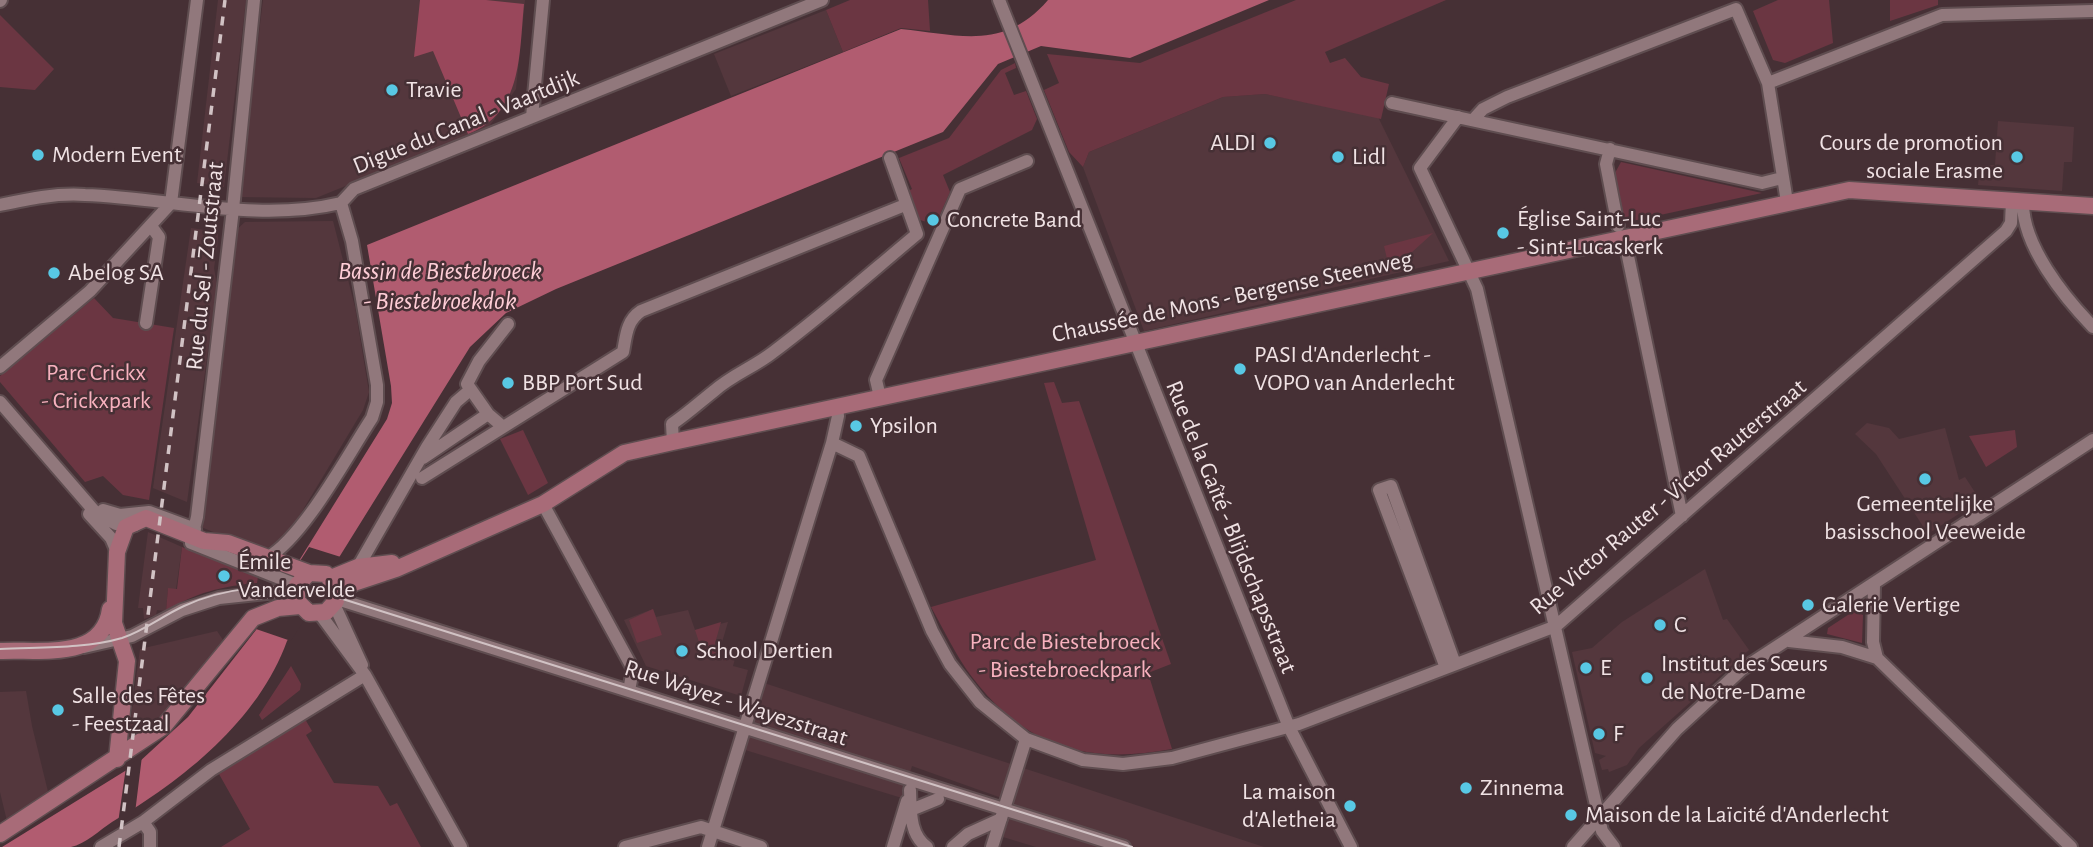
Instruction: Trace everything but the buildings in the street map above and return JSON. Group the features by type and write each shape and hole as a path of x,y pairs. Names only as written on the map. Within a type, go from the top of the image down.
{"main road":[{"name":"Chaussée de Mons - Bergense Steenweg","path":"334,591 543,504 624,453 1469,270 1621,232 1849,190 2093,206"},
{"path":"117,759 127,661 114,623 117,552 122,533 128,525 146,518 191,532 204,541 228,543 267,558 294,582 311,611"},
{"name":"Chaussée de Mons - Bergense Steenweg","path":"334,591 358,567 408,562"},
{"path":"0,834 164,726 260,615 311,611 334,591 321,572 294,582"},
{"path":"0,651 83,647 105,630 115,598"}],"street":[{"path":"0,367 90,291 172,203 197,0"},
{"name":"Rue du Sel - Zoutstraat","path":"191,532 233,209 254,0"},
{"path":"532,117 543,0"},
{"name":"Digue du Canal - Vaartdijk","path":"267,558 278,552 298,530 372,418 377,402 377,385 352,241 341,203 354,189 822,0"},
{"name":"Rue de la Gaîté - Blijdschapsstraat","path":"999,0 1289,727 1351,847"},
{"path":"1473,120 1483,109 1507,97 1736,9 1768,83 1787,202"},
{"path":"1768,83 1942,15 2093,11"},
{"path":"1392,103 1762,183 1782,178"},
{"path":"1458,117 1420,168 1477,289 1602,831 1614,847"},
{"path":"1610,149 1606,164 1682,516"},
{"path":"890,158 917,234"},
{"path":"880,397 876,380 960,189 1027,161"},
{"path":"0,205 40,197 83,194 233,209 307,211 341,203"},
{"path":"2017,201 2028,234 2062,291 2093,327"},
{"name":"Rue Victor Rauter - Victor Rauterstraat","path":"832,443 859,456 932,631 950,664 980,702 1026,738 1083,760 1123,764 1172,758 1289,727 1437,674 1450,666 1556,626 2006,231 2017,201"},
{"path":"422,478 431,476 502,426 508,426 623,352 628,326 633,317 641,312 905,205"},
{"path":"146,323 159,237 151,226"},
{"path":"917,234 939,239"},
{"path":"673,442 672,424 703,402 712,391 754,362 763,360 805,328 917,234"},
{"path":"502,426 488,414 467,384 470,375 508,324"},
{"path":"358,567 456,402 470,390"},
{"path":"0,402 81,498 105,519 128,525 148,525 294,582"},
{"path":"708,847 832,443 838,416 837,406"},
{"path":"423,458 488,414"},
{"path":"1573,847 1677,729 1741,670 1789,642 2093,440"},
{"path":"1391,486 1450,666 1379,490 1391,486"},
{"path":"81,498 108,514 149,512 191,532"},
{"path":"81,498 85,509 111,537 117,552"},
{"path":"543,504 633,669 629,691"},
{"path":"83,647 120,640 146,631 197,604 294,582"},
{"path":"1874,584 1873,642 1877,658"},
{"path":"334,591 365,676"},
{"name":"Rue Wayez - Wayezstraat","path":"334,591 1002,814 1124,847"},
{"path":"311,611 365,676 461,847"},
{"path":"1789,642 1842,646 1877,658 2071,847"},
{"path":"101,847 143,822 211,770 365,676"},
{"path":"992,847 1026,738"},
{"path":"893,847 910,790 911,821 918,841 927,847"},
{"path":"911,810 938,799"},
{"path":"953,847 968,834 1002,814"},
{"path":"143,822 150,832 150,847"},
{"path":"625,847 693,828 713,831 761,847"}],"shaded area":[{"path":"218,0 246,0 224,187 197,183"},
{"path":"263,0 525,0 516,89 488,128 316,198 239,197"},
{"path":"420,0 486,0 524,4 519,62 509,97 499,112 486,124 468,134 433,51 414,57"},
{"path":"826,10 843,52 731,96 714,54"},
{"path":"1265,94 1378,117 1449,261 1144,331 1083,167 1089,152 1223,97"},
{"path":"1998,121 2074,127 2072,162 2064,162 2062,191 1978,185 1980,165 1995,165"},
{"path":"333,221 355,307 369,392 363,410 283,543 258,550 201,527 234,232 245,222"},
{"path":"191,228 218,232 218,241 214,268 217,286 187,502 153,488"},
{"name":"Gemeentelijke basisschool Veeweide","path":"1867,423 1889,428 1899,439 1945,428 1959,480 1965,477 1980,500 1928,534 1876,454 1855,434"},
{"path":"148,532 182,547 176,589 168,589 166,611 157,610 156,615 144,619 143,608 138,608"},
{"name":"Institut des Sœurs de Notre-Dame","path":"1705,569 1723,620 1727,619 1749,650 1639,748 1627,765 1609,772 1608,769 1602,770 1599,760 1606,756 1595,753 1572,652 1592,648 1622,622"},
{"name":"School Dertien","path":"653,609 656,617 688,610 695,630 728,622 720,649 736,655 733,666 748,670 741,696 646,666 624,620"},
{"path":"217,631 223,640 165,713 128,739 140,649"},
{"path":"761,682 1264,847 1036,847 1003,837 1013,802 912,766 902,798 742,749"},
{"path":"26,691 49,796 7,821 0,792 0,692"}],"green space":[{"path":"850,0 928,0 930,31 901,28 843,52 826,10"},
{"path":"1296,0 1446,0 1325,52 1330,63 1345,58 1361,77 1389,84 1381,119 1265,94 1223,97 1089,152 1083,167 1069,152 1044,90 1059,83 1047,54 1140,63"},
{"path":"1778,0 1829,0 1833,43 1785,63 1773,60 1753,11"},
{"path":"1890,0 1938,0 1938,5 1890,21"},
{"path":"0,15 54,69 35,90 0,87"},
{"path":"1015,63 1016,68 1005,73 1014,95 1026,91 1037,119 1032,130 943,175 950,192 938,219 930,223 920,220 906,192 912,189 899,158 949,138 1001,70"},
{"path":"1621,162 1762,193 1623,223 1615,173"},
{"path":"1432,234 1390,272 1384,246"},
{"name":"Parc Crickx - Crickxpark","path":"94,298 113,318 174,328 149,500 123,495 103,476 85,482 0,382 0,376"},
{"name":"Parc de Biestebroeck - Biestebroeckpark","path":"1054,382 1062,403 1079,401 1171,664 1148,673 1172,749 1112,754 1085,752 1036,735 992,701 972,677 931,607 1096,560 1044,383"},
{"path":"523,430 548,483 528,495 500,439"},
{"path":"2015,430 2017,447 1986,467 1969,436"},
{"path":"182,547 258,577 257,583 209,591 166,611 168,588 177,589"},
{"path":"653,609 662,635 637,643 629,620"},
{"path":"1854,611 1863,615 1862,643 1827,634 1828,628"},
{"path":"721,622 714,647 729,653 726,661 702,651 695,630"},
{"path":"291,666 301,684 300,690 262,720 259,715"},
{"path":"305,719 312,731 306,735 334,783 378,786 390,806 397,803 421,847 221,847 250,829 219,774"}],"water":[{"name":"Bassin de Biestebroeck - Biestebroekdok","path":"1048,0 1269,0 1130,58 1041,46 998,64 943,132 556,289 506,313 470,347 287,641 274,670 238,722 191,767 82,843 71,847 2,847 138,763 188,717 256,630 387,419 392,403 391,386 367,245 901,29 962,36 998,33 1015,27"}],"pier":[{"path":"309,547 344,558 291,641 256,629"},
{"path":"142,756 135,813 118,823 126,767"}],"tram line":[{"path":"0,649 107,642 138,631 184,606 231,591 264,587 314,590 1132,847"}],"railway":[{"path":"119,847 225,0"}],"place":[{"name":"Travie","path":"392,90"},
{"name":"ALDI","path":"1270,143"},
{"name":"Modern Event","path":"38,155"},
{"name":"Lidl","path":"1338,157"},
{"name":"Cours de promotion sociale Erasme","path":"2017,157"},
{"name":"Concrete Band","path":"933,220"},
{"name":"Église Saint-Luc - Sint-Lucaskerk","path":"1503,233"},
{"name":"Abelog SA","path":"54,273"},
{"name":"PASI d'Anderlecht - VOPO van Anderlecht","path":"1240,369"},
{"name":"BBP Port Sud","path":"508,383"},
{"name":"Ypsilon","path":"856,426"},
{"name":"Gemeentelijke basisschool Veeweide","path":"1925,479"},
{"name":"Émile Vandervelde","path":"224,576"},
{"name":"Galerie Vertige","path":"1808,605"},
{"name":"C","path":"1660,625"},
{"name":"School Dertien","path":"682,651"},
{"name":"E","path":"1586,668"},
{"name":"Institut des Sœurs de Notre-Dame","path":"1647,678"},
{"name":"Salle des Fêtes - Feestzaal","path":"58,710"},
{"name":"F","path":"1599,734"},
{"name":"Zinnema","path":"1466,788"},
{"name":"La maison d'Aletheia","path":"1350,806"},
{"name":"Maison de la Laïcité d'Anderlecht","path":"1571,815"}]}
